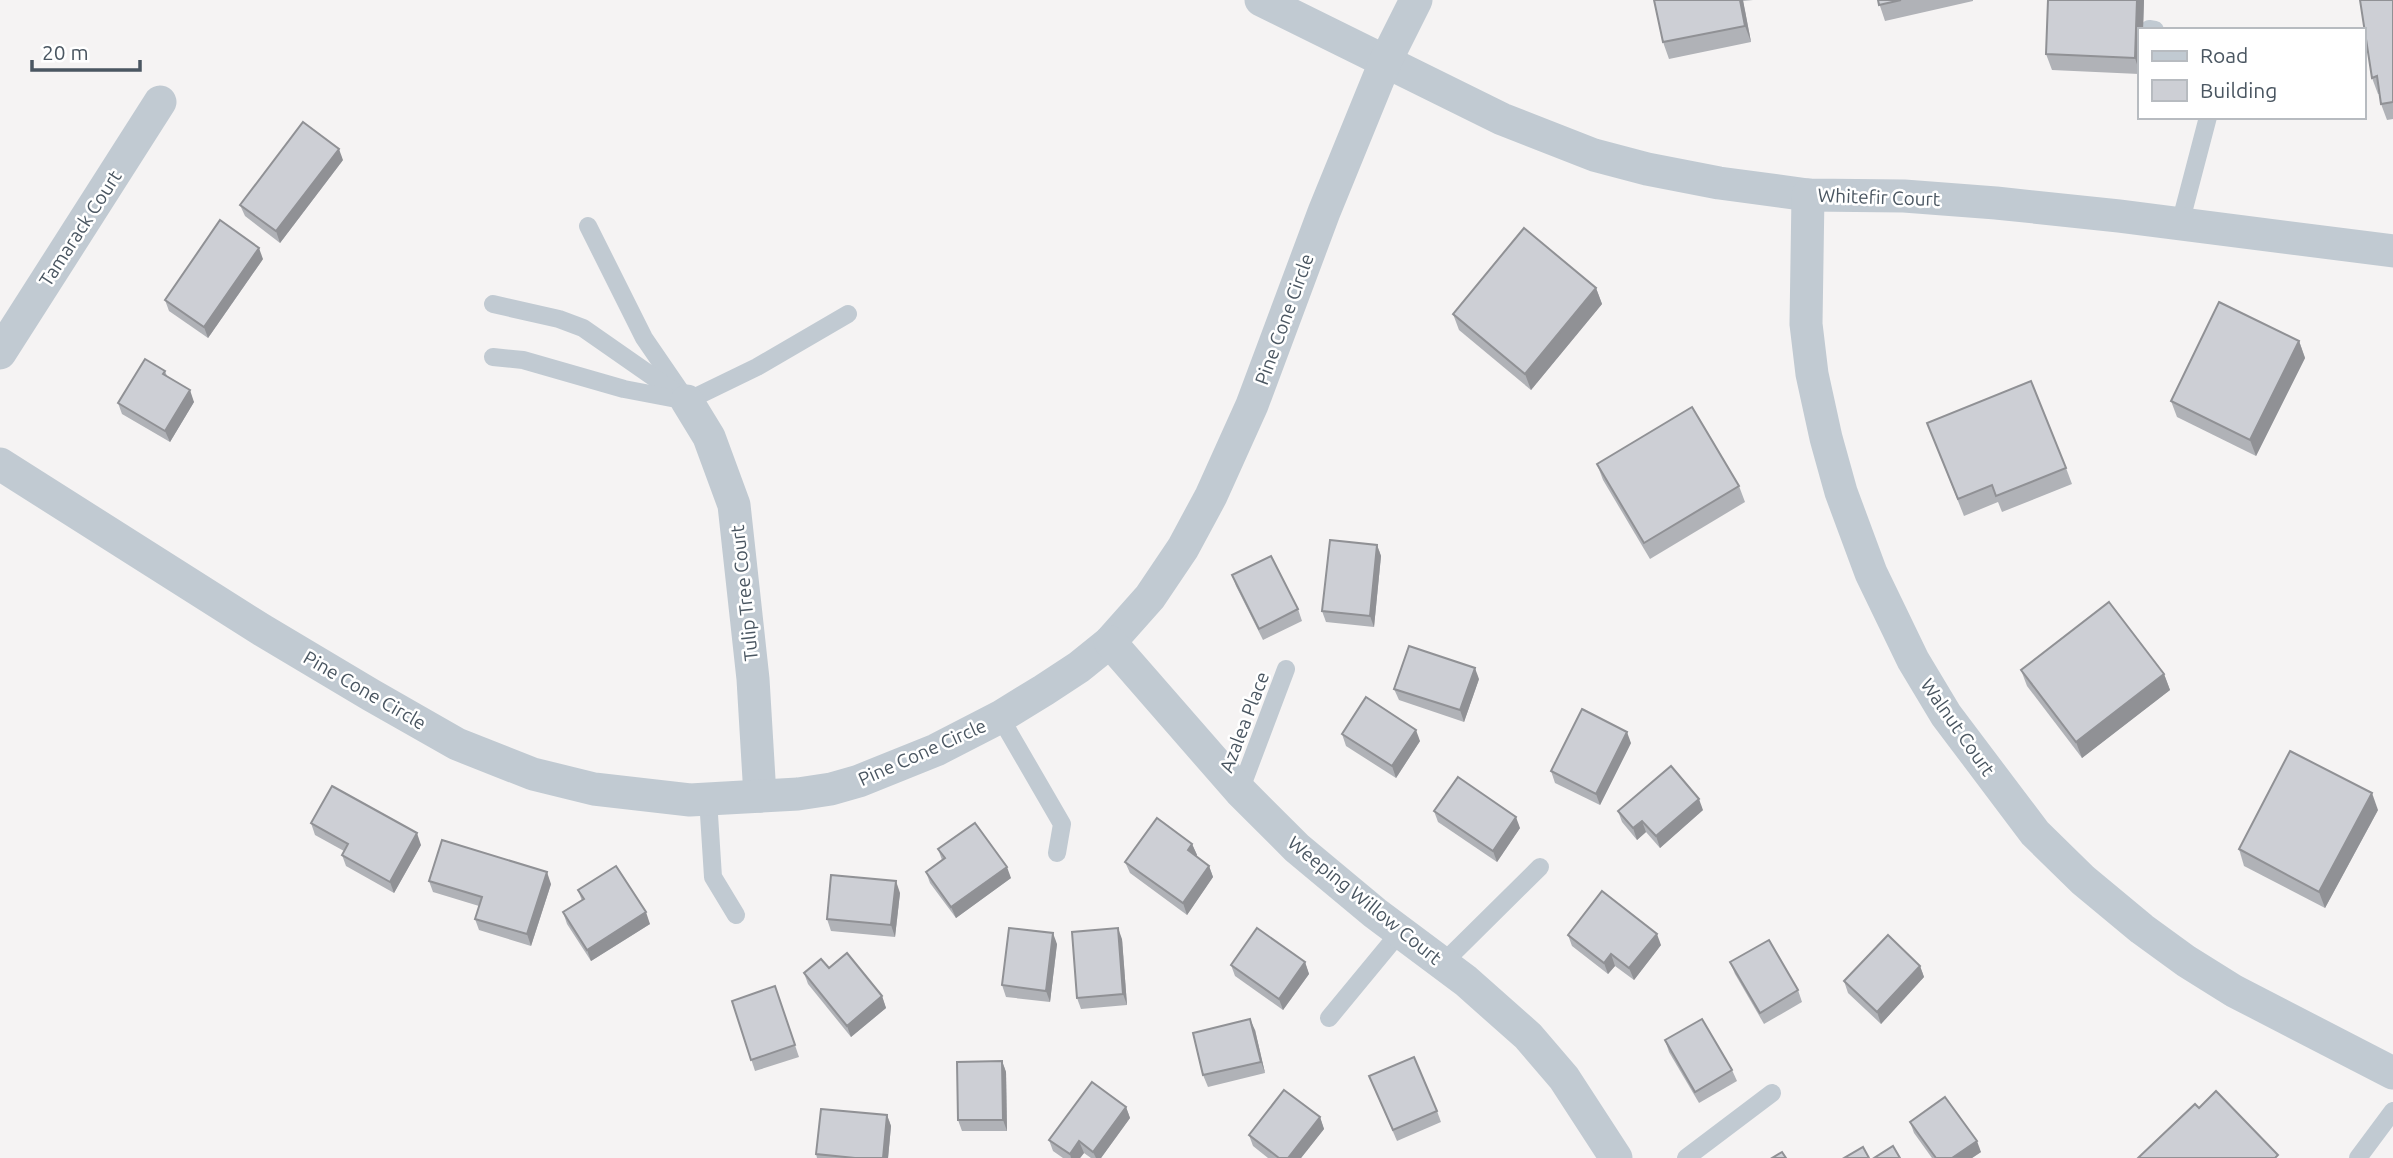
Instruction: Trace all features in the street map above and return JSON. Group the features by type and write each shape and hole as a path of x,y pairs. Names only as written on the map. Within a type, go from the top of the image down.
{"street":[{"name":"Whitefir Court","path":"1261,0 1502,119 1594,155 1647,169 1719,183 1808,195 1904,196 1957,200 2119,216 2393,251"},
{"name":"Pine Cone Circle","path":"0,464 262,630 457,744 533,774 594,789 690,800 820,790 859,781 936,750 1000,717 1079,667 1110,642 1150,597 1183,548 1211,496 1252,405 1324,212 1386,60 1416,0"},
{"name":"Tamarack Court","path":"0,354 160,102"},
{"name":"Walnut Court","path":"1808,195 1806,324 1812,374 1826,438 1841,492 1871,572 1913,660 1946,715 2035,833 2083,880 2142,929 2234,991 2393,1073"},
{"name":"Tulip Tree Court","path":"687,401 709,437 734,505 752,665 760,796"},
{"name":"Weeping Willow Court","path":"1110,642 1240,791 1297,848 1400,932 1466,981 1528,1036 1564,1078 1616,1158"}],"lane":[{"path":"2180,224 2207,119"},
{"path":"588,226 644,338 687,401"},
{"path":"493,304 559,319 583,328 687,401"},
{"path":"494,357 523,360 624,389 687,401 757,367 848,314"},
{"name":"Azalea Place","path":"1240,791 1286,669"},
{"path":"1000,717 1062,824 1057,853"},
{"path":"708,799 713,877 736,915"},
{"path":"1442,964 1541,867"},
{"path":"1329,1018 1400,932"},
{"path":"1686,1158 1772,1093"},
{"path":"2358,1158 2393,1111"}],"building":[{"path":"1654,0 1740,0 1745,26 1663,42"},
{"path":"1878,0 1901,0 1879,5"},
{"path":"2048,0 2137,0 2135,58 2046,54"},
{"path":"2360,0 2393,0 2393,102 2381,104 2377,76 2372,78"},
{"path":"303,122 339,149 276,231 240,205"},
{"path":"220,220 259,248 204,327 165,300"},
{"path":"1524,228 1596,288 1525,374 1453,314"},
{"path":"2219,302 2299,341 2250,440 2171,401"},
{"path":"145,359 165,371 163,374 190,390 165,431 118,403"},
{"path":"2031,381 2066,468 1996,496 1992,485 1958,499 1927,423"},
{"path":"1692,407 1739,486 1644,543 1597,464"},
{"path":"1330,540 1377,545 1370,616 1322,611"},
{"path":"1271,556 1298,609 1259,629 1232,575"},
{"path":"2109,602 2164,674 2076,742 2021,670"},
{"path":"1409,646 1475,668 1460,710 1394,689"},
{"path":"1366,697 1416,730 1392,766 1342,734"},
{"path":"1582,709 1627,732 1596,794 1551,771"},
{"path":"2290,751 2372,793 2319,892 2239,849"},
{"path":"1671,766 1699,799 1656,836 1642,821 1633,828 1618,811"},
{"path":"1458,777 1516,817 1493,851 1434,811"},
{"path":"332,786 417,833 390,882 342,855 348,844 311,823"},
{"path":"1157,818 1192,844 1188,850 1209,866 1183,903 1125,862"},
{"path":"975,823 1007,867 951,907 926,872 945,858 938,849"},
{"path":"442,840 547,872 527,934 475,919 482,897 429,881"},
{"path":"616,866 646,912 587,950 563,912 584,899 578,890"},
{"path":"831,875 896,881 891,925 827,919"},
{"path":"1602,891 1657,934 1629,968 1611,954 1604,963 1568,935"},
{"path":"1009,928 1053,933 1046,991 1002,985"},
{"path":"1118,928 1123,994 1077,998 1072,932"},
{"path":"1257,928 1305,962 1279,999 1231,965"},
{"path":"1888,935 1920,966 1877,1012 1844,981"},
{"path":"1769,940 1798,990 1760,1013 1730,962"},
{"path":"847,953 882,996 847,1026 804,973 821,959 829,968"},
{"path":"775,986 795,1045 751,1060 732,1001"},
{"path":"1250,1019 1261,1062 1203,1075 1193,1033"},
{"path":"1702,1019 1732,1070 1695,1092 1665,1040"},
{"path":"1414,1057 1437,1111 1393,1130 1369,1076"},
{"path":"1002,1061 1003,1120 958,1120 957,1062"},
{"path":"1092,1082 1126,1107 1093,1152 1079,1141 1070,1154 1049,1140"},
{"path":"1284,1090 1320,1117 1288,1158 1279,1158 1249,1135"},
{"path":"2216,1091 2278,1155 2275,1158 2138,1158 2195,1104 2199,1108"},
{"path":"1945,1097 1977,1141 1952,1158 1936,1158 1910,1122"},
{"path":"821,1109 887,1115 883,1158 816,1154"},
{"path":"1893,1146 1900,1158 1874,1158"},
{"path":"1863,1147 1869,1158 1844,1158"},
{"path":"1782,1152 1786,1158 1772,1158"}]}
